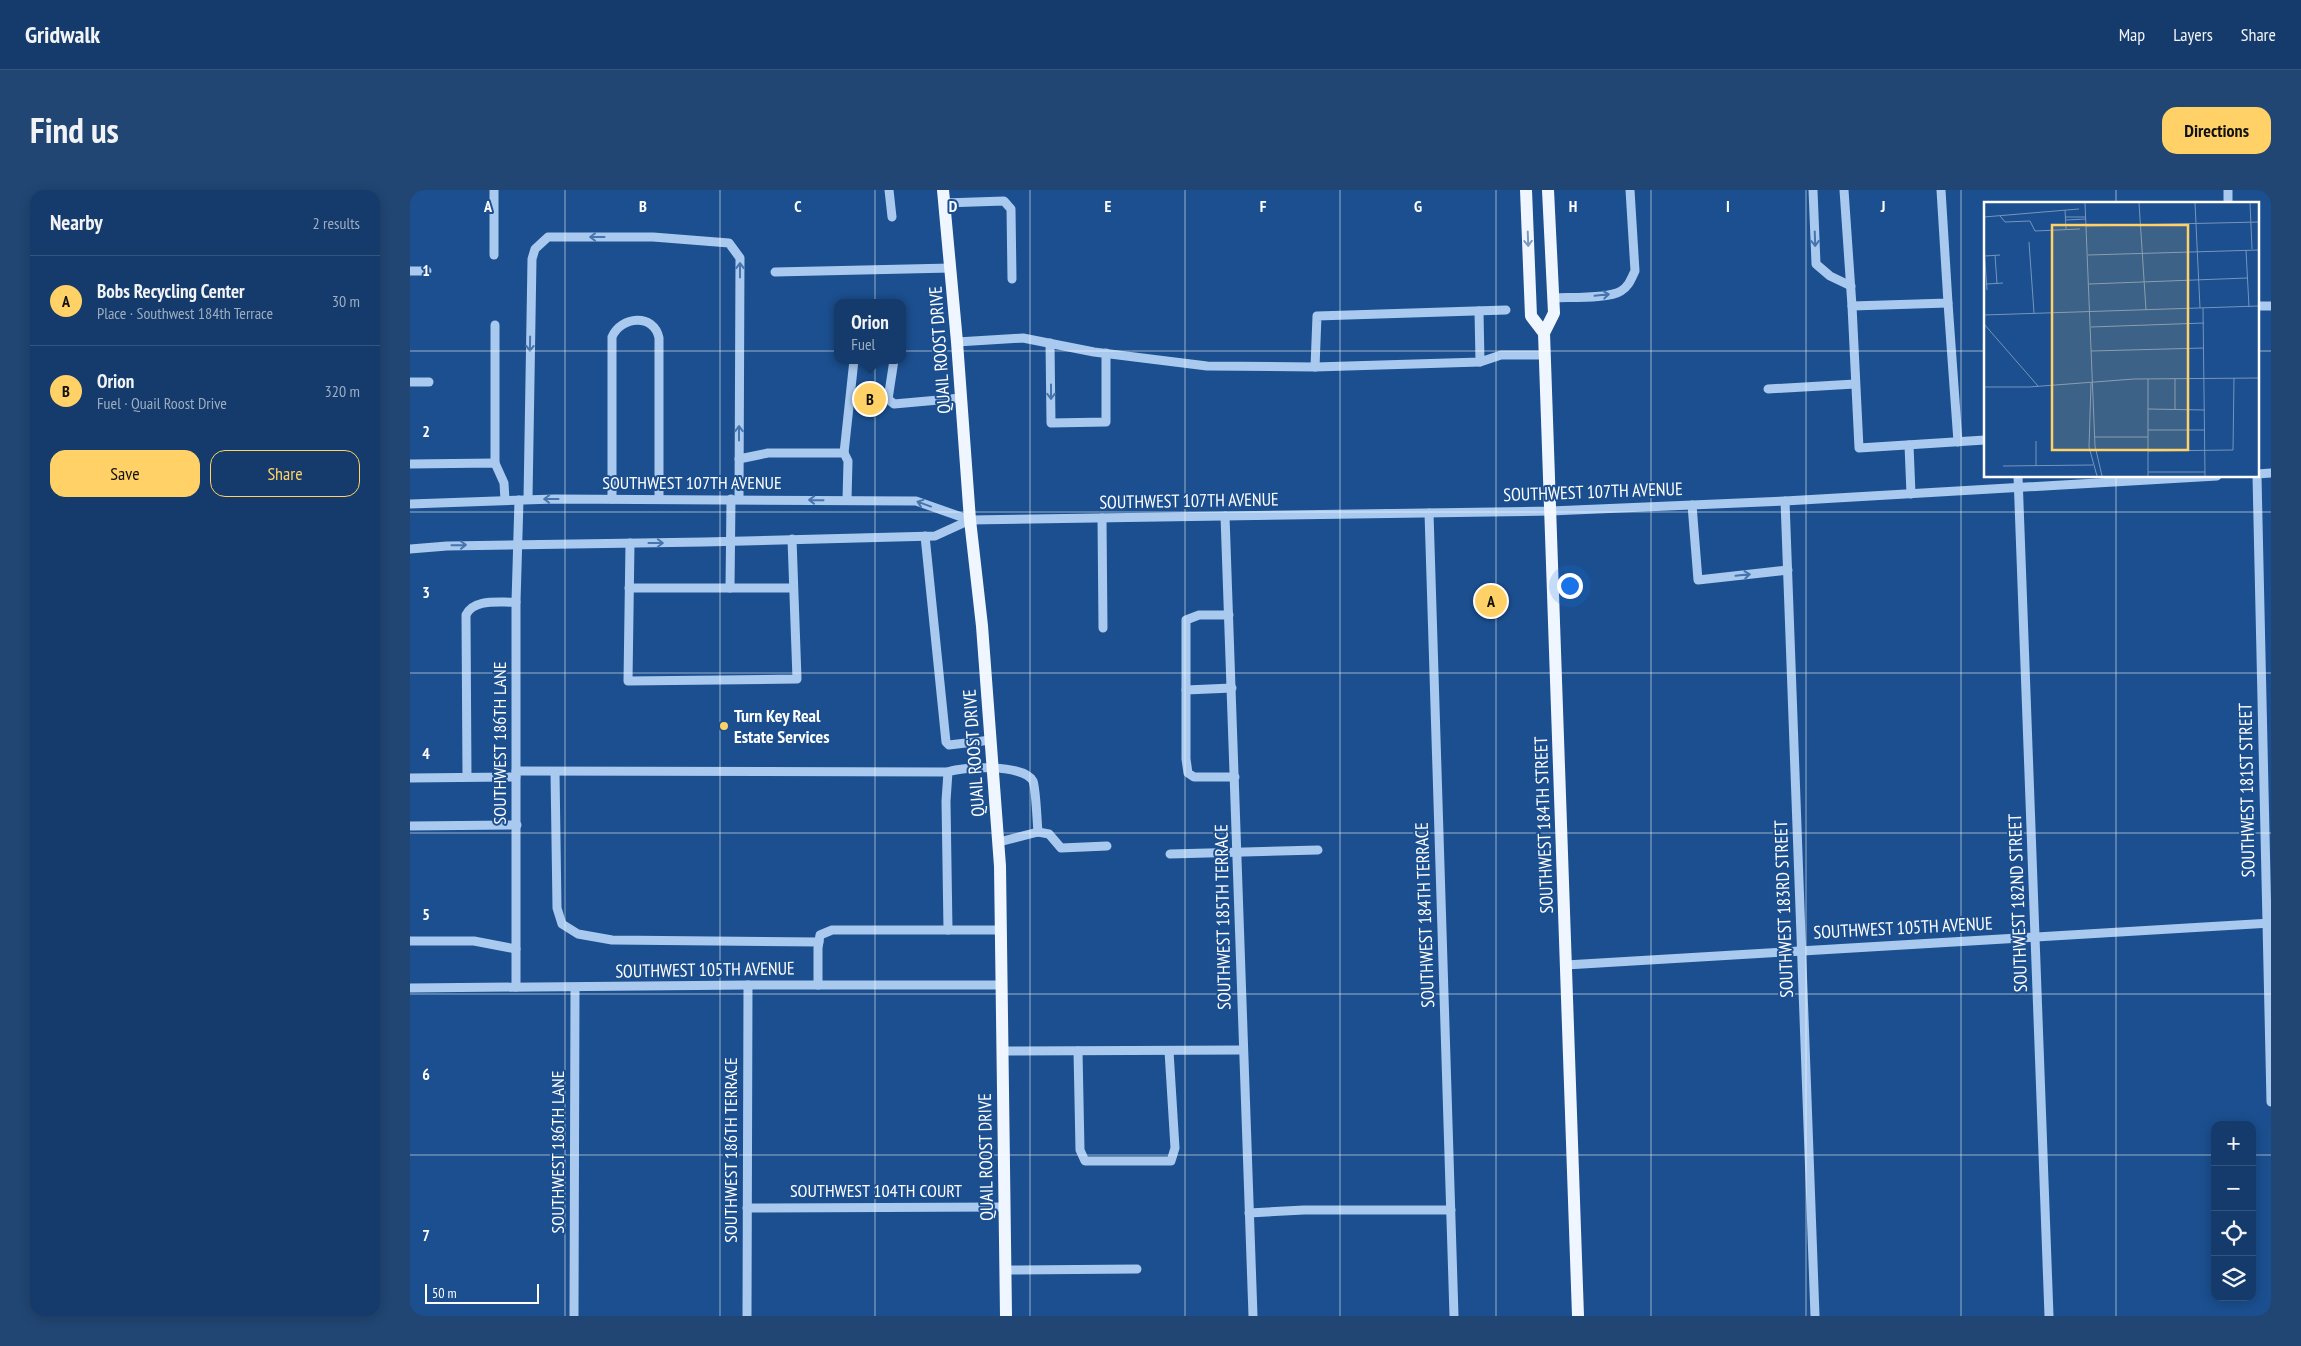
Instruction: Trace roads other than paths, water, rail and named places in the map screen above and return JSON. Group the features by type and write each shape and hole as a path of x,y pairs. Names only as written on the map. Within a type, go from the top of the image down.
{"main road":[{"path":"1526,190 1531,316 1544,333"},
{"name":"SOUTHWEST 184TH STREET","path":"1548,190 1554,313 1544,333 1544,354 1578,1316"},
{"name":"QUAIL ROOST DRIVE","path":"944,196 970,520 982,626 999,842 1006,1316"}],"street":[{"path":"494,190 494,255"},
{"path":"889,190 892,216"},
{"path":"1553,298 1620,292 1630,283 1635,271 1630,190"},
{"path":"1813,190 1816,264 1830,276 1851,286"},
{"path":"1844,190 1859,448 1984,440"},
{"path":"1941,190 1958,442"},
{"path":"944,196 1004,201 1011,209 1012,279"},
{"name":"SOUTHWEST 186TH LANE","path":"516,988 517,544 523,499 532,259 535,249 548,237 653,237 728,244 740,258 739,459"},
{"path":"775,272 951,268"},
{"path":"410,271 426,271"},
{"path":"1852,306 1948,303"},
{"path":"2258,306 2271,306"},
{"path":"1315,367 1317,316 1506,310"},
{"path":"1479,311 1480,362"},
{"path":"612,499 612,337 619,326 638,321 653,324 659,338 659,499"},
{"path":"495,325 495,463 504,483 505,500"},
{"path":"957,342 1023,338 1106,353 1206,366 1315,367 1480,362 1502,355 1544,354"},
{"path":"1050,343 1051,423 1106,422 1106,353"},
{"path":"847,500 848,461 844,453 854,364"},
{"path":"893,364 888,399 894,404 961,398"},
{"path":"410,382 429,382"},
{"path":"1768,389 1855,384"},
{"path":"1909,445 1911,494"},
{"path":"730,588 731,542 739,459 768,453 844,453"},
{"path":"410,464 495,463"},
{"path":"2258,475 2271,473"},
{"name":"SOUTHWEST 182ND STREET","path":"2018,478 2049,1316"},
{"name":"SOUTHWEST 107TH AVENUE","path":"410,504 523,499 916,501 970,520 1551,511 2018,489 2186,478"},
{"name":"SOUTHWEST 181ST STREET","path":"2257,478 2269,924 2271,1102"},
{"name":"SOUTHWEST 183RD STREET","path":"1785,501 1815,1316"},
{"path":"1692,505 1698,580 1788,570"},
{"name":"SOUTHWEST 184TH TERRACE","path":"1429,513 1454,1316"},
{"name":"SOUTHWEST 185TH TERRACE","path":"1225,516 1238,851 1242,1050 1253,1316"},
{"path":"1102,518 1103,628"},
{"name":"SOUTHWEST 107TH AVENUE","path":"410,548 517,544 731,542 935,536 970,520"},
{"path":"925,536 946,742 949,745 991,740"},
{"path":"630,543 628,681 797,679 792,539"},
{"path":"630,588 793,588"},
{"path":"467,777 466,615 469,608 476,604 516,602"},
{"path":"1229,615 1200,615 1186,620 1186,759 1188,773 1194,778 1235,778"},
{"path":"1186,690 1232,688"},
{"path":"410,778 555,772 948,772 956,769 993,768 1024,772 1033,782 1038,832"},
{"path":"555,772 556,908 562,924 578,934 612,940 819,942"},
{"path":"948,772 946,801 948,930"},
{"path":"410,826 516,825"},
{"path":"999,842 1038,832 1049,834 1061,848 1107,846"},
{"path":"1170,854 1318,850"},
{"name":"SOUTHWEST 105TH AVENUE","path":"1566,965 2269,924"},
{"path":"818,985 820,935 832,930 1000,930"},
{"path":"410,941 474,941 516,949"},
{"name":"SOUTHWEST 105TH AVENUE","path":"410,988 575,988 748,984 1001,985"},
{"name":"SOUTHWEST 186TH TERRACE","path":"747,1316 748,984"},
{"name":"SOUTHWEST 186TH LANE","path":"574,1316 575,988"},
{"path":"1002,1051 1242,1050"},
{"path":"1078,1051 1080,1150 1085,1161 1171,1162 1175,1148 1169,1051"},
{"name":"SOUTHWEST 104TH COURT","path":"747,1208 1005,1207"},
{"path":"1249,1213 1304,1210 1451,1210"},
{"path":"1006,1270 1137,1269"}],"place":[{"name":"Orion","path":"870,399"},
{"name":"Bobs Recycling Center","path":"1491,601"},
{"name":"Turn Key Real Estate Services","path":"724,726"}]}
